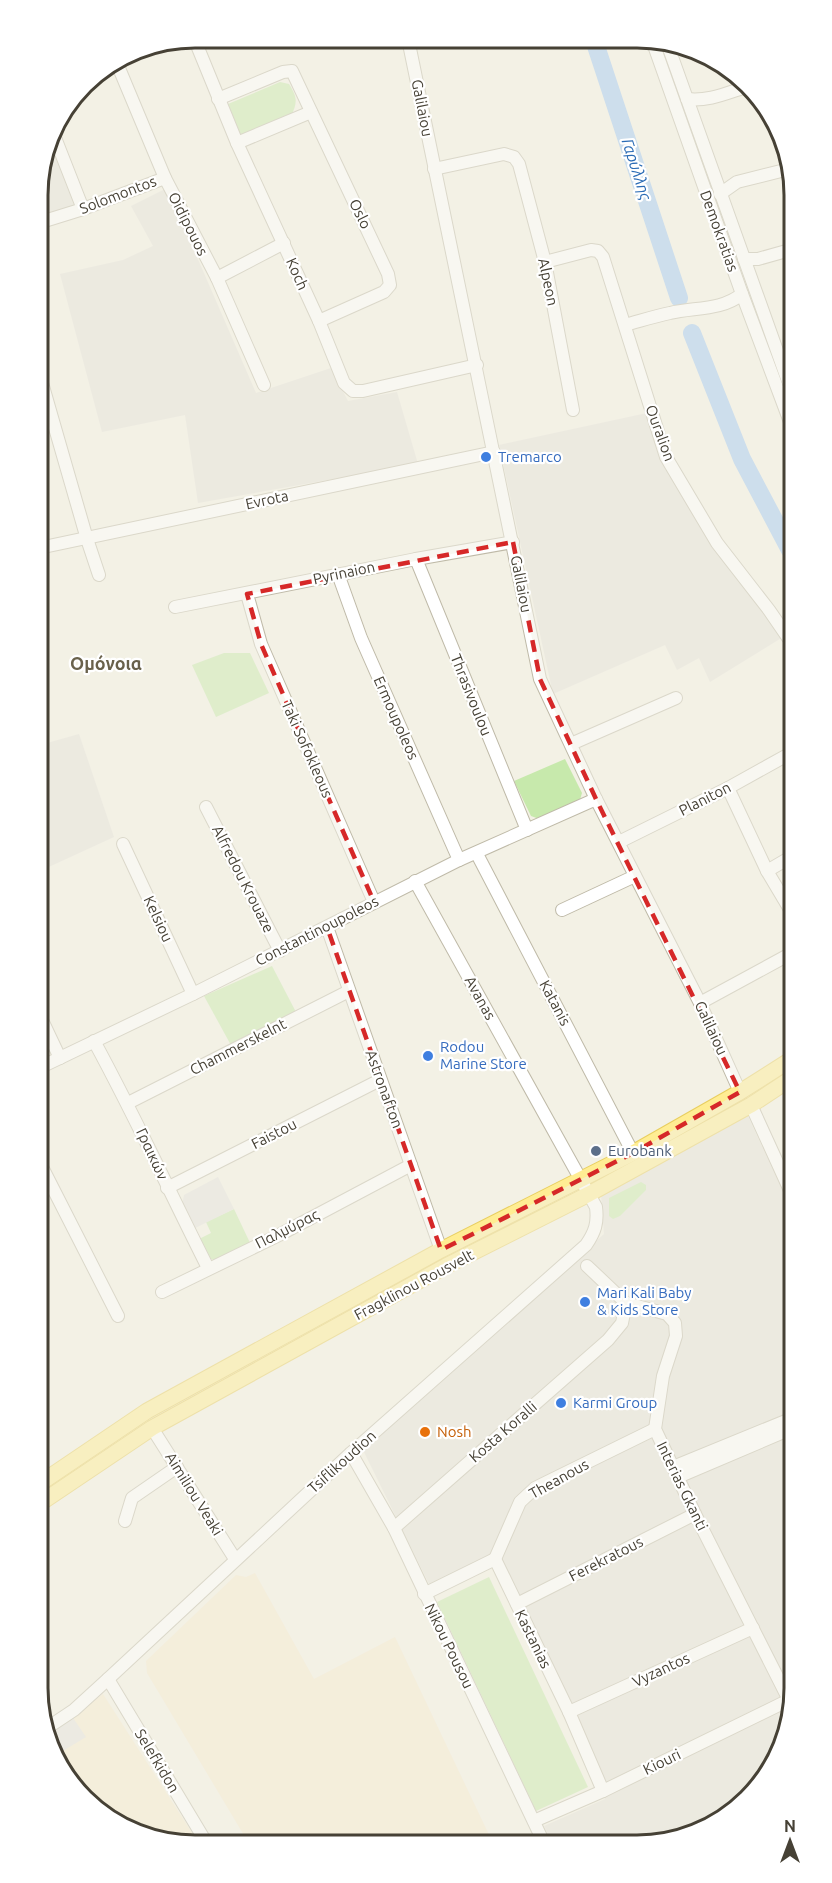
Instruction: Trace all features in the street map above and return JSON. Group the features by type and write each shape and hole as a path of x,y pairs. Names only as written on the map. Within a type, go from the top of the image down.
{"main road":[{"name":"Fragklinou Rousvelt","path":"48,1478 147,1411 441,1250 633,1153 741,1092 784,1064"},
{"name":"Fragklinou Rousvelt","path":"48,1498 152,1428 446,1266 589,1194 751,1105 784,1083"}],"street":[{"name":"Koch","path":"198,48 237,143 319,321 344,383 353,391 363,391 477,365"},
{"name":"Galilaiou","path":"410,48 540,679 596,799 700,1004 741,1092"},
{"name":"Demokratias","path":"655,49 784,406"},
{"name":"Demokratias","path":"670,52 784,370"},
{"name":"Oidipouos","path":"120,69 165,178 216,278 264,385"},
{"name":"Oslo","path":"218,99 283,72 292,71 388,274 390,285 384,292 319,321"},
{"path":"687,99 707,99 738,89"},
{"path":"237,143 311,112"},
{"path":"57,144 83,209"},
{"name":"Alpeon","path":"434,170 504,154 514,157 519,164 544,262 573,410"},
{"path":"720,194 737,182 782,171"},
{"name":"Solomontos","path":"48,220 165,178"},
{"path":"216,278 284,243"},
{"name":"Ouralion","path":"544,262 591,250 598,251 603,257 666,458 717,543 784,631"},
{"path":"744,259 758,259 784,251"},
{"path":"625,326 671,312 704,309 735,300 742,294"},
{"path":"48,404 99,575"},
{"name":"Evrota","path":"48,546 494,452"},
{"name":"Pyrinaion","path":"175,607 513,542"},
{"name":"Thrasivoulou","path":"416,559 527,830"},
{"name":"Ermoupoleos","path":"338,574 361,638 459,860"},
{"name":"Taki Sofokleous","path":"247,594 261,644 374,902"},
{"path":"571,744 676,698"},
{"name":"Planiton","path":"619,842 728,788 784,757"},
{"path":"728,788 767,871 784,900"},
{"name":"Constantinoupoleos","path":"48,1064 280,951 415,881 596,799"},
{"name":"Alfredou Krouaze","path":"206,807 280,951"},
{"name":"Kelsiou","path":"123,844 193,994"},
{"name":"Katanis","path":"477,854 633,1153"},
{"path":"767,871 784,861"},
{"path":"562,910 635,876"},
{"name":"Avanas","path":"415,881 579,1179"},
{"name":"Astronafton","path":"327,927 441,1250"},
{"path":"700,1004 784,957"},
{"name":"Chammerskelnt","path":"128,1103 349,992"},
{"path":"48,1034 60,1058"},
{"name":"Γραικών","path":"94,1041 128,1103 167,1188 208,1268"},
{"name":"Faistou","path":"167,1188 380,1080"},
{"path":"751,1105 784,1177"},
{"name":"Παλμύρας","path":"162,1292 279,1235 411,1165"},
{"name":"Tsiflikoudion","path":"53,1724 74,1710 351,1453 586,1245 594,1234 598,1221 596,1207 579,1179"},
{"path":"48,1180 118,1316"},
{"name":"Interias Gkanti","path":"587,1266 626,1303 666,1314 675,1323 676,1336 663,1376 655,1429 695,1514 784,1688"},
{"name":"Kosta Koralli","path":"394,1528 608,1340 622,1323 626,1303"},
{"path":"676,1472 784,1422"},
{"name":"Aimiliou Veaki","path":"152,1428 235,1559"},
{"name":"Theanous","path":"495,1559 520,1502 535,1488 655,1429"},
{"path":"676,1472 784,1431"},
{"name":"Nikou Pousou","path":"351,1453 394,1528 540,1835"},
{"path":"125,1521 132,1498 177,1467"},
{"name":"Ferekratous","path":"517,1604 695,1514"},
{"path":"424,1594 495,1559"},
{"name":"Kastanias","path":"495,1559 569,1712 603,1791"},
{"name":"Vyzantos","path":"569,1712 753,1628"},
{"name":"Selefkidon","path":"108,1679 202,1835"},
{"name":"Kiouri","path":"534,1821 783,1706"}],"highlighted area":[{"path":"513,542 540,679 596,799 740,1092 633,1153 441,1250 327,927 374,902 261,644 247,594"}],"shaded area":[{"path":"56,147 76,206 48,214 49,176"},
{"path":"167,188 256,393 331,368 348,401 397,392 418,464 198,503 185,415 102,432 60,274 123,260 153,246 131,206"},
{"path":"647,413 662,462 783,637 710,682 699,658 677,670 665,645 553,694 499,445"},
{"path":"79,734 114,837 48,867 48,743"},
{"path":"747,1114 780,1185 784,1183 784,1697 779,1726 764,1761 747,1785 719,1810 693,1824 656,1834 548,1835 544,1826 605,1799 491,1556 430,1586 363,1450 604,1234 601,1195"},
{"path":"218,1177 234,1209 193,1229 182,1206 184,1195"},
{"path":"255,1573 314,1679 395,1637 489,1835 244,1835 147,1673 146,1661 236,1575 246,1577"},
{"path":"103,1694 194,1835 166,1832 148,1827 113,1810 78,1777 59,1744 54,1730"},
{"path":"71,1715 86,1737 63,1751 53,1726"}],"green space":[{"path":"280,82 289,84 295,96 296,103 291,116 241,136 228,104"},
{"path":"224,653 250,653 269,693 216,717 192,665"},
{"path":"565,759 582,793 579,803 542,820 531,816 514,781"},
{"path":"272,966 297,1014 232,1047 204,996"},
{"path":"641,1182 646,1185 646,1190 620,1216 613,1219 609,1216 609,1198"},
{"path":"234,1209 251,1245 217,1260 210,1259 197,1240 211,1233 206,1222"},
{"path":"489,1577 588,1787 536,1811 437,1602"}],"waterway":[{"name":"Γαρύλλης","path":"597,48 679,298"},
{"name":"Γαρύλλης","path":"692,333 742,459 784,539"}],"place":[{"name":"Tremarco","path":"486,457"},
{"name":"Rodou Marine Store","path":"428,1056"},
{"name":"Eurobank","path":"596,1151"},
{"name":"Mari Kali Baby & Kids Store","path":"585,1302"},
{"name":"Karmi Group","path":"561,1403"},
{"name":"Nosh","path":"425,1432"}],"district":[{"name":"Ομόνοια","path":"106,664"}]}
